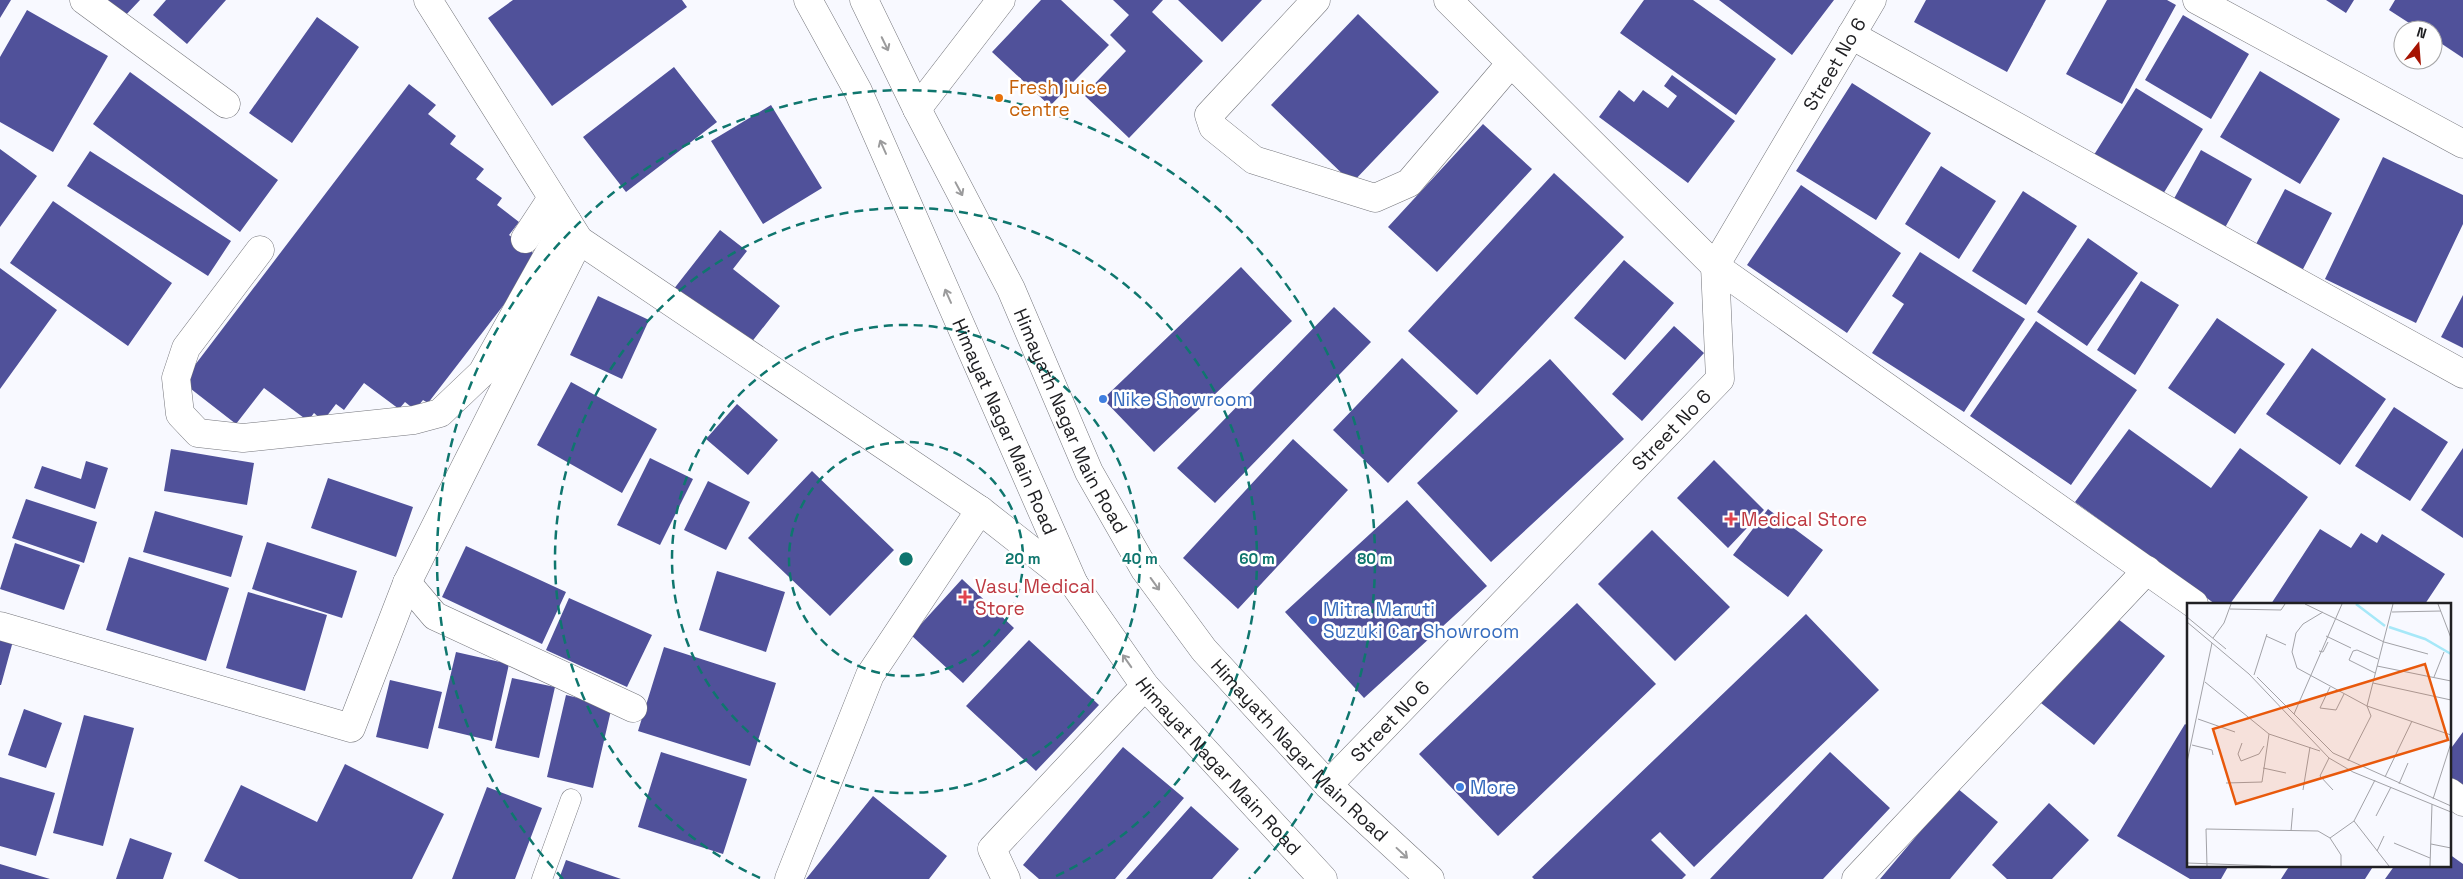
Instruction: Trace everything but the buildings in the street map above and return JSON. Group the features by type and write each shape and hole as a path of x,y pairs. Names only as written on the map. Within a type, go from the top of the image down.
{"street":[{"path":"84,0 226,104"},
{"path":"428,0 573,231 980,510 1074,584"},
{"name":"Himayat Nagar Main Road","path":"808,0 858,91 1074,584 1145,686 1323,879"},
{"name":"Himayath Nagar Main Road","path":"864,0 917,109 1011,289 1089,472 1145,570 1204,650 1328,785 1430,879"},
{"path":"917,109 1001,0"},
{"path":"1316,0 1209,115 1213,127 1254,160 1375,198 1409,183 1486,90 1511,63"},
{"path":"1448,0 1715,266 2193,603"},
{"name":"Street No 6","path":"1328,785 1720,379 1715,266 1872,0"},
{"path":"2197,0 2463,144"},
{"path":"1851,35 2463,374"},
{"path":"525,239 552,198"},
{"path":"260,250 186,348 176,378 180,414 198,433 243,438 414,420 440,413 482,373 573,231"},
{"path":"0,626 351,728 407,583 573,231"},
{"path":"790,879 870,675 980,510"},
{"path":"1856,879 2147,570"},
{"path":"407,583 435,616 633,708"},
{"path":"1006,879 992,849 1145,686"},
{"path":"2450,793 2463,802"}],"lane":[{"path":"542,879 571,800"}],"place":[{"name":"Fresh juice centre","path":"999,98"},
{"name":"Nike Showroom","path":"1103,399"},
{"name":"Medical Store","path":"1731,519"},
{"name":"Vasu Medical Store","path":"965,597"},
{"name":"Mitra Maruti Suzuki Car Showroom","path":"1313,620"},
{"name":"More","path":"1460,787"}]}
